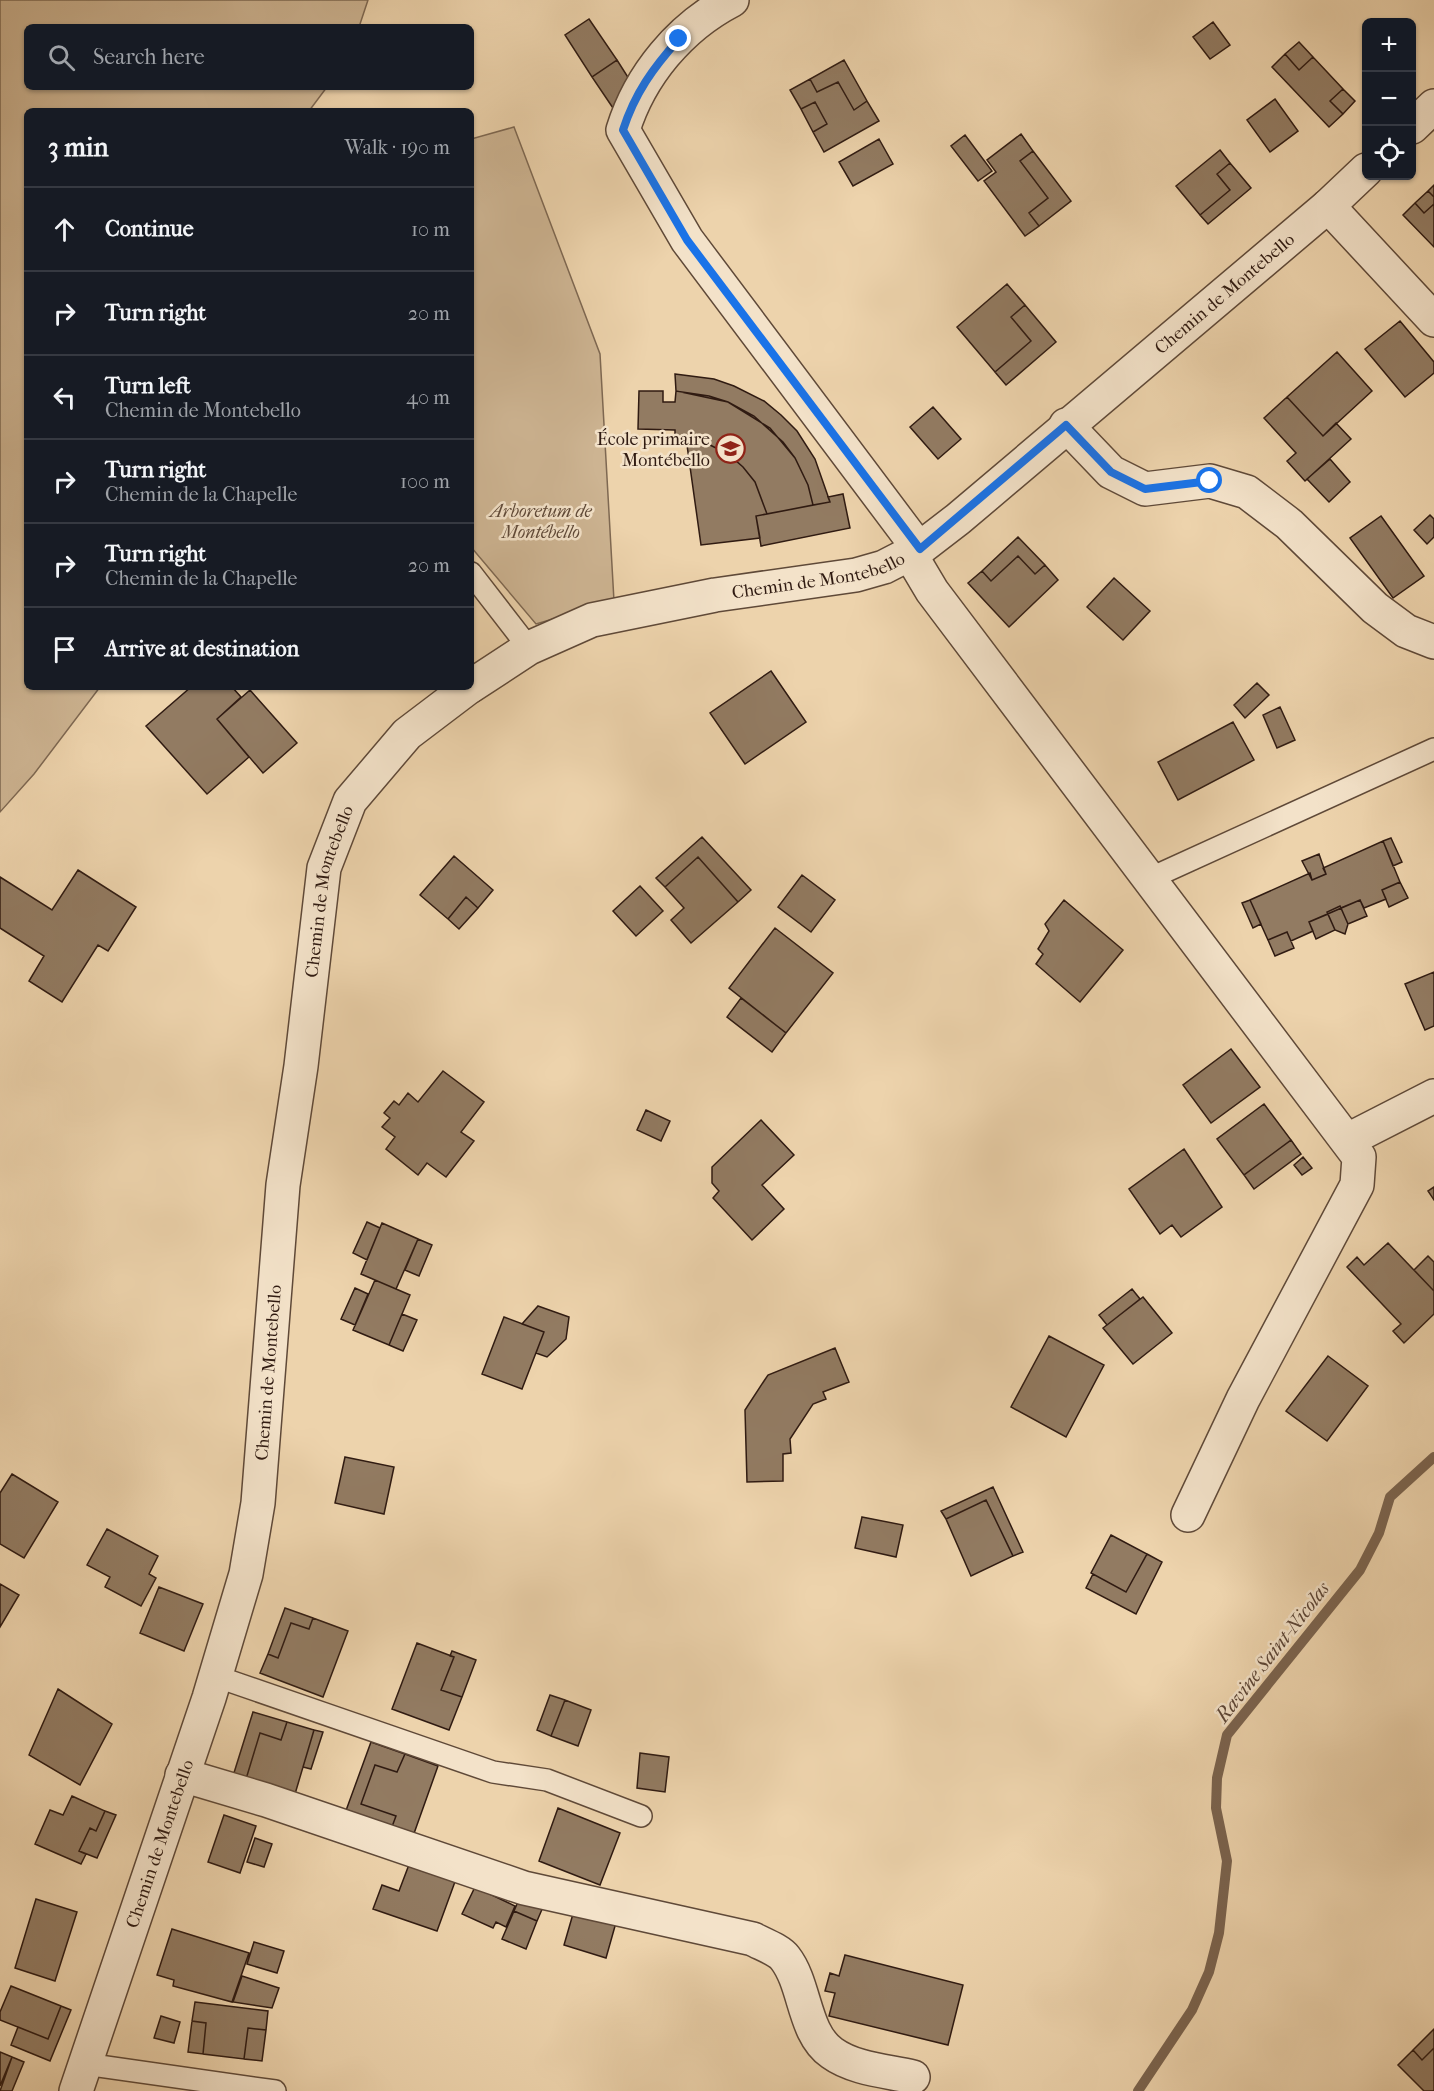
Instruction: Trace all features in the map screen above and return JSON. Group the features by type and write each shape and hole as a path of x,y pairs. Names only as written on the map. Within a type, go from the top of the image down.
{"street":[{"path":"732,0 716,9 679,39 651,70 632,103 623,130 687,240 915,552 932,591 1359,1157 1357,1185 1244,1399 1188,1515"},
{"path":"1413,126 1434,106"},
{"name":"Chemin de Montebello","path":"474,683 529,648 592,620 715,595 856,575 884,567 915,552 1328,206 1362,174"},
{"path":"1328,206 1434,320"},
{"path":"1066,425 1111,472 1145,489 1210,481 1247,492 1289,524 1376,608 1406,631 1434,642"},
{"name":"Chemin de Montebello","path":"81,2077 183,1775 246,1574 258,1503 283,1185 301,1066 324,868 350,801 407,734 465,690"},
{"path":"1348,1140 1434,1096"},
{"path":"183,1775 266,1800 524,1888 753,1939 784,1956 798,1983 815,2032 831,2053 860,2065 913,2077"}],"lane":[{"path":"474,577 529,648"},
{"path":"1150,878 1434,748"},
{"path":"215,1676 493,1772 547,1780 641,1816"},
{"path":"81,2077 275,2091"}],"green space":[{"path":"0,0 368,0 360,24 24,24 24,90 325,90 311,108 24,108 24,690 98,690 34,774 0,812"},
{"name":"Arboretum de Montébello","path":"514,127 600,354 614,601 536,624 474,551 474,138"}],"building":[{"path":"589,19 617,60 592,77 565,35"},
{"path":"1213,22 1230,45 1210,59 1193,37"},
{"path":"1299,42 1313,57 1299,70 1285,54"},
{"path":"1285,54 1299,70 1313,57 1343,89 1330,101 1343,114 1329,127 1272,67"},
{"path":"617,60 631,82 615,111 592,77"},
{"path":"844,60 867,101 854,110 838,82 817,92 810,79"},
{"path":"810,79 817,92 838,82 854,110 867,101 879,121 824,152 813,132 827,124 815,102 801,109 790,90"},
{"path":"1343,89 1355,101 1343,114 1330,101"},
{"path":"1275,99 1298,131 1270,152 1247,120"},
{"path":"815,102 827,124 813,132 801,109"},
{"path":"1021,134 1033,151 1020,161 1048,198 1029,213 1039,226 1025,236 984,181 996,172 987,160"},
{"path":"965,135 992,171 978,181 951,146"},
{"path":"879,139 893,164 853,186 839,162"},
{"path":"1220,150 1230,163 1217,174 1230,190 1200,215 1176,186"},
{"path":"1033,151 1071,201 1039,226 1029,213 1048,198 1020,161"},
{"path":"1230,163 1251,188 1208,224 1200,215 1230,190 1217,174"},
{"path":"1434,185 1434,197 1428,191"},
{"path":"1428,191 1434,197 1434,204 1424,213 1415,203"},
{"path":"1415,203 1424,213 1434,204 1434,247 1403,215"},
{"path":"1007,284 1025,305 1011,317 1031,341 995,372 957,327"},
{"path":"1025,305 1056,342 1006,385 995,372 1031,341 1011,317"},
{"path":"1400,321 1434,362 1434,373 1405,397 1365,349"},
{"path":"1337,352 1372,391 1323,436 1287,397"},
{"path":"675,374 714,379 734,386 764,401 781,415 797,431 815,459 830,502 813,505 808,485 795,458 770,428 728,402 676,391"},
{"path":"639,391 663,391 663,402 675,402 676,391 709,396 728,402 754,416 783,442 795,458 808,485 813,505 767,514 755,482 728,454 704,442 675,438 675,430 638,429"},
{"path":"1287,397 1323,436 1336,423 1351,439 1305,481 1287,461 1296,453 1264,418"},
{"path":"933,407 961,439 938,459 910,427"},
{"path":"686,438 704,442 728,454 755,482 767,514 756,516 760,538 701,545"},
{"path":"1330,459 1350,482 1329,502 1307,479"},
{"path":"843,494 850,528 761,546 756,516 830,502 828,497"},
{"path":"1430,515 1434,519 1434,537 1427,544 1414,530"},
{"path":"1381,516 1424,576 1393,598 1350,538"},
{"path":"1018,537 1045,565 1035,574 1018,556 991,581 982,571"},
{"path":"1018,556 1035,574 1045,565 1058,580 1009,627 968,583 982,571 991,581"},
{"path":"1114,578 1150,611 1123,640 1087,607"},
{"path":"771,671 806,722 745,764 710,713"},
{"path":"1257,683 1269,695 1245,718 1234,705"},
{"path":"188,690 235,690 241,697 217,719 249,757 207,794 146,726"},
{"path":"250,690 297,743 263,773 217,719"},
{"path":"1280,707 1295,740 1277,748 1263,715"},
{"path":"1233,722 1254,760 1178,800 1158,762"},
{"path":"702,837 751,890 738,902 698,857 665,887 656,878"},
{"path":"1391,838 1402,862 1393,866 1383,841"},
{"path":"1383,841 1400,882 1382,890 1386,899 1364,908 1360,900 1309,922 1313,931 1291,941 1287,932 1268,940 1250,900 1310,873 1312,880 1326,874 1323,868"},
{"path":"1319,854 1326,874 1312,880 1302,861"},
{"path":"454,856 493,890 478,908 466,897 448,919 420,895"},
{"path":"698,857 738,902 691,943 671,920 684,908 665,887"},
{"path":"78,870 136,907 108,951 98,945 62,1002 29,981 44,956 0,928 0,877 52,910"},
{"path":"802,875 835,900 811,932 778,907"},
{"path":"1400,882 1408,898 1389,907 1382,890"},
{"path":"640,886 663,911 636,936 613,911"},
{"path":"466,897 478,908 459,929 448,919"},
{"path":"1064,900 1123,950 1080,1002 1036,964 1043,954 1038,949 1049,931 1045,924"},
{"path":"1250,900 1261,924 1253,928 1242,903"},
{"path":"1360,900 1367,916 1348,924 1341,908"},
{"path":"1340,906 1348,924 1345,934 1335,930 1327,912"},
{"path":"1328,914 1335,930 1316,939 1309,922"},
{"path":"775,928 833,973 786,1033 729,988"},
{"path":"1287,932 1294,948 1275,956 1268,940"},
{"path":"1434,972 1434,1026 1425,1030 1405,984"},
{"path":"741,998 786,1033 772,1052 727,1017"},
{"path":"1231,1049 1260,1087 1211,1123 1183,1085"},
{"path":"443,1071 484,1102 461,1132 474,1141 446,1177 427,1163 418,1175 386,1149 395,1137 382,1127 390,1118 384,1113 394,1101 399,1105 408,1093 418,1102"},
{"path":"1264,1104 1291,1140 1244,1175 1217,1139"},
{"path":"646,1110 670,1121 661,1141 637,1130"},
{"path":"761,1120 794,1155 762,1185 784,1209 752,1240 713,1198 719,1191 712,1183 712,1167"},
{"path":"1291,1140 1301,1154 1254,1189 1244,1175"},
{"path":"1184,1149 1222,1207 1181,1237 1172,1225 1160,1234 1129,1189"},
{"path":"1303,1157 1312,1168 1302,1175 1294,1165"},
{"path":"1434,1187 1434,1200 1428,1191"},
{"path":"367,1222 380,1228 367,1260 353,1253"},
{"path":"382,1223 418,1239 396,1289 361,1274"},
{"path":"418,1239 432,1245 419,1276 405,1270"},
{"path":"1388,1243 1434,1291 1434,1314 1404,1343 1393,1331 1401,1324 1347,1267 1357,1257 1364,1265"},
{"path":"1428,1256 1434,1262 1434,1291 1414,1270"},
{"path":"375,1280 410,1295 389,1345 353,1330"},
{"path":"355,1288 368,1294 355,1325 341,1319"},
{"path":"1132,1289 1140,1299 1107,1325 1099,1315"},
{"path":"1143,1297 1172,1333 1133,1364 1103,1328"},
{"path":"538,1306 569,1317 566,1339 547,1357 536,1353 544,1332 522,1324"},
{"path":"402,1314 417,1320 403,1351 389,1345"},
{"path":"504,1317 544,1332 522,1389 482,1374"},
{"path":"1049,1336 1104,1365 1066,1437 1011,1407"},
{"path":"835,1348 849,1382 823,1392 826,1399 813,1404 790,1439 791,1453 783,1454 783,1481 747,1482 745,1410 764,1381 768,1375"},
{"path":"1328,1356 1368,1386 1327,1441 1286,1411"},
{"path":"345,1457 394,1467 384,1514 335,1503"},
{"path":"12,1474 58,1502 24,1558 0,1544 0,1493"},
{"path":"993,1487 1023,1552 1013,1556 986,1500 946,1519 941,1511"},
{"path":"986,1500 1013,1556 971,1576 946,1519"},
{"path":"862,1517 903,1525 896,1557 855,1548"},
{"path":"107,1529 158,1556 149,1574 156,1578 141,1606 105,1587 110,1577 87,1565"},
{"path":"1111,1535 1147,1554 1126,1592 1091,1573"},
{"path":"1147,1554 1162,1562 1136,1614 1086,1588 1093,1574 1126,1592"},
{"path":"0,1584 19,1595 0,1627"},
{"path":"159,1587 203,1604 184,1651 140,1633"},
{"path":"285,1608 313,1618 309,1629 291,1623 278,1658 268,1654"},
{"path":"313,1618 348,1631 323,1697 260,1673 268,1654 278,1658 291,1623 309,1629"},
{"path":"417,1643 454,1657 441,1690 462,1697 449,1730 392,1709"},
{"path":"452,1651 476,1660 462,1697 441,1690 454,1657 450,1656"},
{"path":"58,1689 112,1724 80,1785 29,1755"},
{"path":"550,1695 565,1700 551,1736 537,1730"},
{"path":"565,1700 591,1710 578,1746 551,1736"},
{"path":"253,1712 287,1722 281,1740 260,1733 246,1779 233,1776"},
{"path":"287,1722 314,1730 295,1794 246,1779 260,1733 281,1740"},
{"path":"314,1730 323,1732 311,1769 303,1767"},
{"path":"371,1742 405,1754 397,1772 375,1765 361,1804 396,1816 390,1832 344,1816"},
{"path":"640,1753 669,1757 665,1792 637,1788"},
{"path":"405,1754 438,1766 412,1839 390,1832 396,1816 361,1804 375,1765 397,1772"},
{"path":"72,1796 105,1811 96,1831 90,1828 79,1851 86,1854 81,1864 35,1844 50,1810 63,1815"},
{"path":"558,1808 620,1833 600,1885 539,1861"},
{"path":"105,1811 116,1815 97,1858 79,1851 90,1828 96,1831"},
{"path":"224,1815 256,1826 240,1873 208,1862"},
{"path":"255,1838 272,1844 264,1867 247,1862"},
{"path":"410,1862 456,1879 437,1931 373,1909 382,1885 399,1891"},
{"path":"475,1887 515,1906 506,1927 496,1922 493,1928 462,1914"},
{"path":"520,1897 543,1907 537,1921 514,1911"},
{"path":"36,1899 77,1912 55,1981 15,1968"},
{"path":"575,1907 617,1919 606,1958 564,1945"},
{"path":"514,1911 537,1921 526,1949 502,1939"},
{"path":"172,1929 249,1953 232,2002 173,1986 174,1980 157,1975"},
{"path":"254,1942 284,1951 277,1973 247,1964"},
{"path":"845,1955 963,1985 948,2045 829,2016 835,1993 825,1991 830,1973 839,1976"},
{"path":"242,1976 279,1988 272,2008 233,2002"},
{"path":"11,1986 61,2006 48,2039 0,2020 0,2012"},
{"path":"195,2002 268,2011 266,2030 248,2028 244,2059 203,2054 206,2023 192,2021"},
{"path":"61,2006 71,2010 50,2061 11,2045 18,2027 48,2039"},
{"path":"161,2016 180,2022 174,2043 154,2038"},
{"path":"192,2021 206,2023 203,2054 188,2052"},
{"path":"248,2028 266,2030 262,2061 244,2059"},
{"path":"1434,2029 1434,2048 1422,2060 1413,2050"},
{"path":"1434,2048 1434,2091 1424,2091 1398,2065 1413,2050 1422,2060"},
{"path":"0,2052 12,2057 0,2086"},
{"path":"12,2057 24,2062 12,2091 0,2091"}],"waterway":[{"name":"Ravine Saint-Nicolas","path":"1138,2091 1192,2010 1209,1972 1219,1933 1227,1861 1216,1808 1217,1778 1227,1735 1360,1570 1379,1533 1390,1497 1434,1457"}],"place":[{"name":"École primaire Montébello","path":"731,449"}],"route":[{"path":"679,39 651,70 632,103 623,130 687,240 920,549 1066,425 1111,472 1145,489 1210,481"}]}
